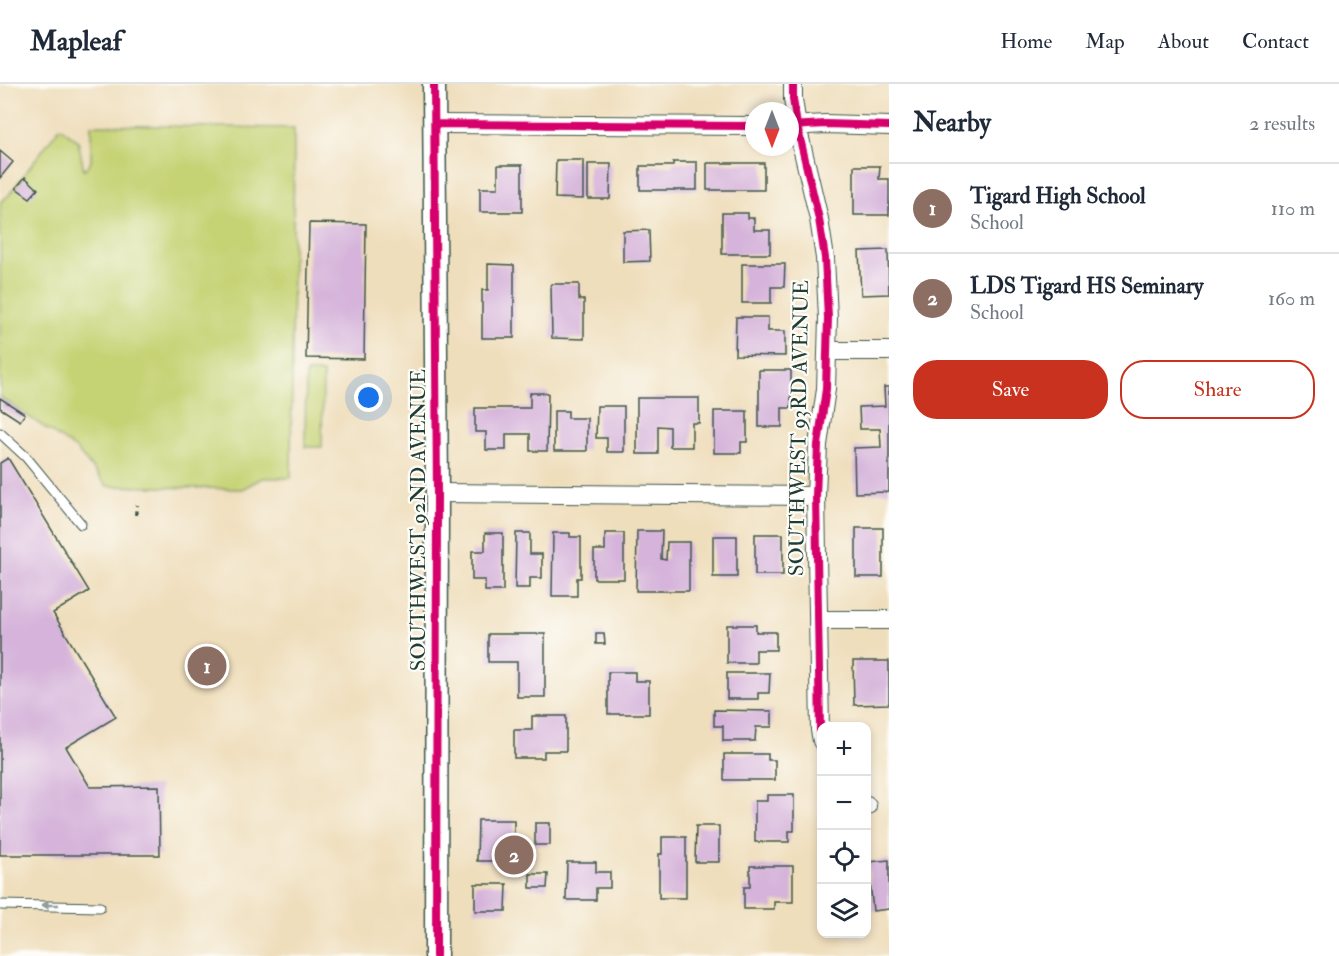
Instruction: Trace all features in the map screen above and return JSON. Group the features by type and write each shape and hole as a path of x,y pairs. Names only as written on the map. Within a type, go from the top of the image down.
{"street":[{"name":"SOUTHWEST 92ND AVENUE","path":"434,84 437,493 436,956"},
{"name":"SOUTHWEST 93RD AVENUE","path":"793,84 793,102"},
{"path":"435,124 745,126"},
{"path":"799,126 889,126"},
{"name":"SOUTHWEST 93RD AVENUE","path":"799,147 819,219 825,258 828,351 826,389 818,444 816,496 819,722"},
{"path":"828,351 889,351"},
{"path":"437,493 816,496"},
{"path":"818,620 889,620"}],"lane":[{"path":"0,433 26,457 81,524"},
{"path":"0,905 100,907"}],"path":[{"path":"136,515 137,505"}],"green space":[{"path":"91,125 294,128 291,478 262,478 242,489 107,486 76,449 0,397 0,202 8,196 60,127 78,141 84,170 91,162"},
{"path":"306,373 323,373 322,447 305,447"}],"building":[{"path":"0,151 13,162 0,178"},
{"path":"556,160 583,160 583,199 555,198"},
{"path":"673,162 697,162 697,190 640,190 640,166 673,166"},
{"path":"707,163 764,163 764,190 707,190"},
{"path":"588,164 611,164 610,199 588,199"},
{"path":"498,165 522,165 522,212 480,212 480,188 498,188"},
{"path":"854,166 880,166 879,179 889,179 889,215 854,215"},
{"path":"25,177 38,189 30,198 16,188"},
{"path":"722,213 748,213 748,218 754,218 754,230 770,230 770,254 722,254"},
{"path":"309,223 366,224 364,359 306,358"},
{"path":"649,230 650,261 623,262 623,231"},
{"path":"888,250 889,294 861,295 859,251"},
{"path":"488,264 514,265 514,338 482,338 482,290 488,290"},
{"path":"742,264 785,264 784,287 771,287 771,303 742,303"},
{"path":"551,284 579,284 579,300 584,300 584,339 552,338"},
{"path":"736,317 768,317 768,331 785,331 785,356 735,355"},
{"path":"759,370 791,370 791,408 782,408 782,427 759,427"},
{"path":"884,387 889,387 889,492 855,493 854,448 881,447 880,429 860,429 859,407 885,406"},
{"path":"530,393 548,393 547,451 530,451 530,434 506,434 506,450 486,450 486,432 475,432 475,408 530,408"},
{"path":"0,398 25,414 20,421 0,408"},
{"path":"637,398 699,398 699,423 692,423 692,447 670,447 670,427 658,426 658,454 637,454"},
{"path":"597,406 624,406 624,452 607,452 607,438 596,438"},
{"path":"554,411 568,411 568,418 587,418 587,451 554,451"},
{"path":"714,411 747,411 747,442 741,442 741,453 714,453"},
{"path":"8,458 89,591 53,613 116,717 66,747 90,787 159,786 160,855 0,855 0,463"},
{"path":"856,528 883,528 883,577 856,577"},
{"path":"637,531 662,531 661,559 666,560 667,542 689,542 689,591 636,591"},
{"path":"485,533 503,533 503,591 485,591 485,580 472,580 472,551 485,551"},
{"path":"516,533 530,533 530,554 542,554 542,578 530,578 530,588 515,588"},
{"path":"553,533 570,533 570,537 581,537 581,578 577,578 577,596 552,596"},
{"path":"605,533 624,533 624,579 594,579 594,550 605,550"},
{"path":"755,534 783,534 783,575 755,575"},
{"path":"713,536 737,536 737,577 713,577"},
{"path":"727,625 756,625 756,632 776,632 776,650 756,650 756,663 727,663"},
{"path":"596,633 604,633 605,644 596,644"},
{"path":"488,634 545,634 545,697 517,697 517,662 488,662"},
{"path":"853,661 889,661 889,704 854,705"},
{"path":"608,672 635,672 635,681 649,681 649,714 608,714"},
{"path":"727,673 770,673 769,693 758,693 758,699 727,699"},
{"path":"714,710 772,711 772,727 756,727 755,741 723,741 723,726 714,726"},
{"path":"532,716 566,716 566,751 544,751 544,758 514,758 514,730 532,730"},
{"path":"724,754 768,754 768,760 775,760 775,780 724,780"},
{"path":"767,795 794,795 794,831 789,831 789,842 755,842 755,801 767,801"},
{"path":"478,820 514,820 514,861 477,861"},
{"path":"535,823 550,823 550,845 535,845"},
{"path":"696,826 719,826 719,862 695,862"},
{"path":"662,837 686,837 686,898 659,898 659,854 662,854"},
{"path":"889,860 889,909 873,911 871,862"},
{"path":"567,862 596,862 596,872 610,872 610,888 596,888 596,900 566,900"},
{"path":"750,866 793,866 793,902 774,902 774,909 744,909 744,887 750,887"},
{"path":"530,874 548,874 547,888 530,888"},
{"path":"475,884 507,884 506,911 475,911"}],"cycle path":[{"path":"434,84 437,493 436,956"},
{"path":"793,84 797,126 819,219 825,258 828,318 826,389 818,445 816,496 820,722"},
{"path":"435,124 745,126"},
{"path":"799,126 889,126"}],"place":[{"name":"Tigard High School","path":"207,666"},
{"name":"LDS Tigard HS Seminary","path":"514,855"}]}
